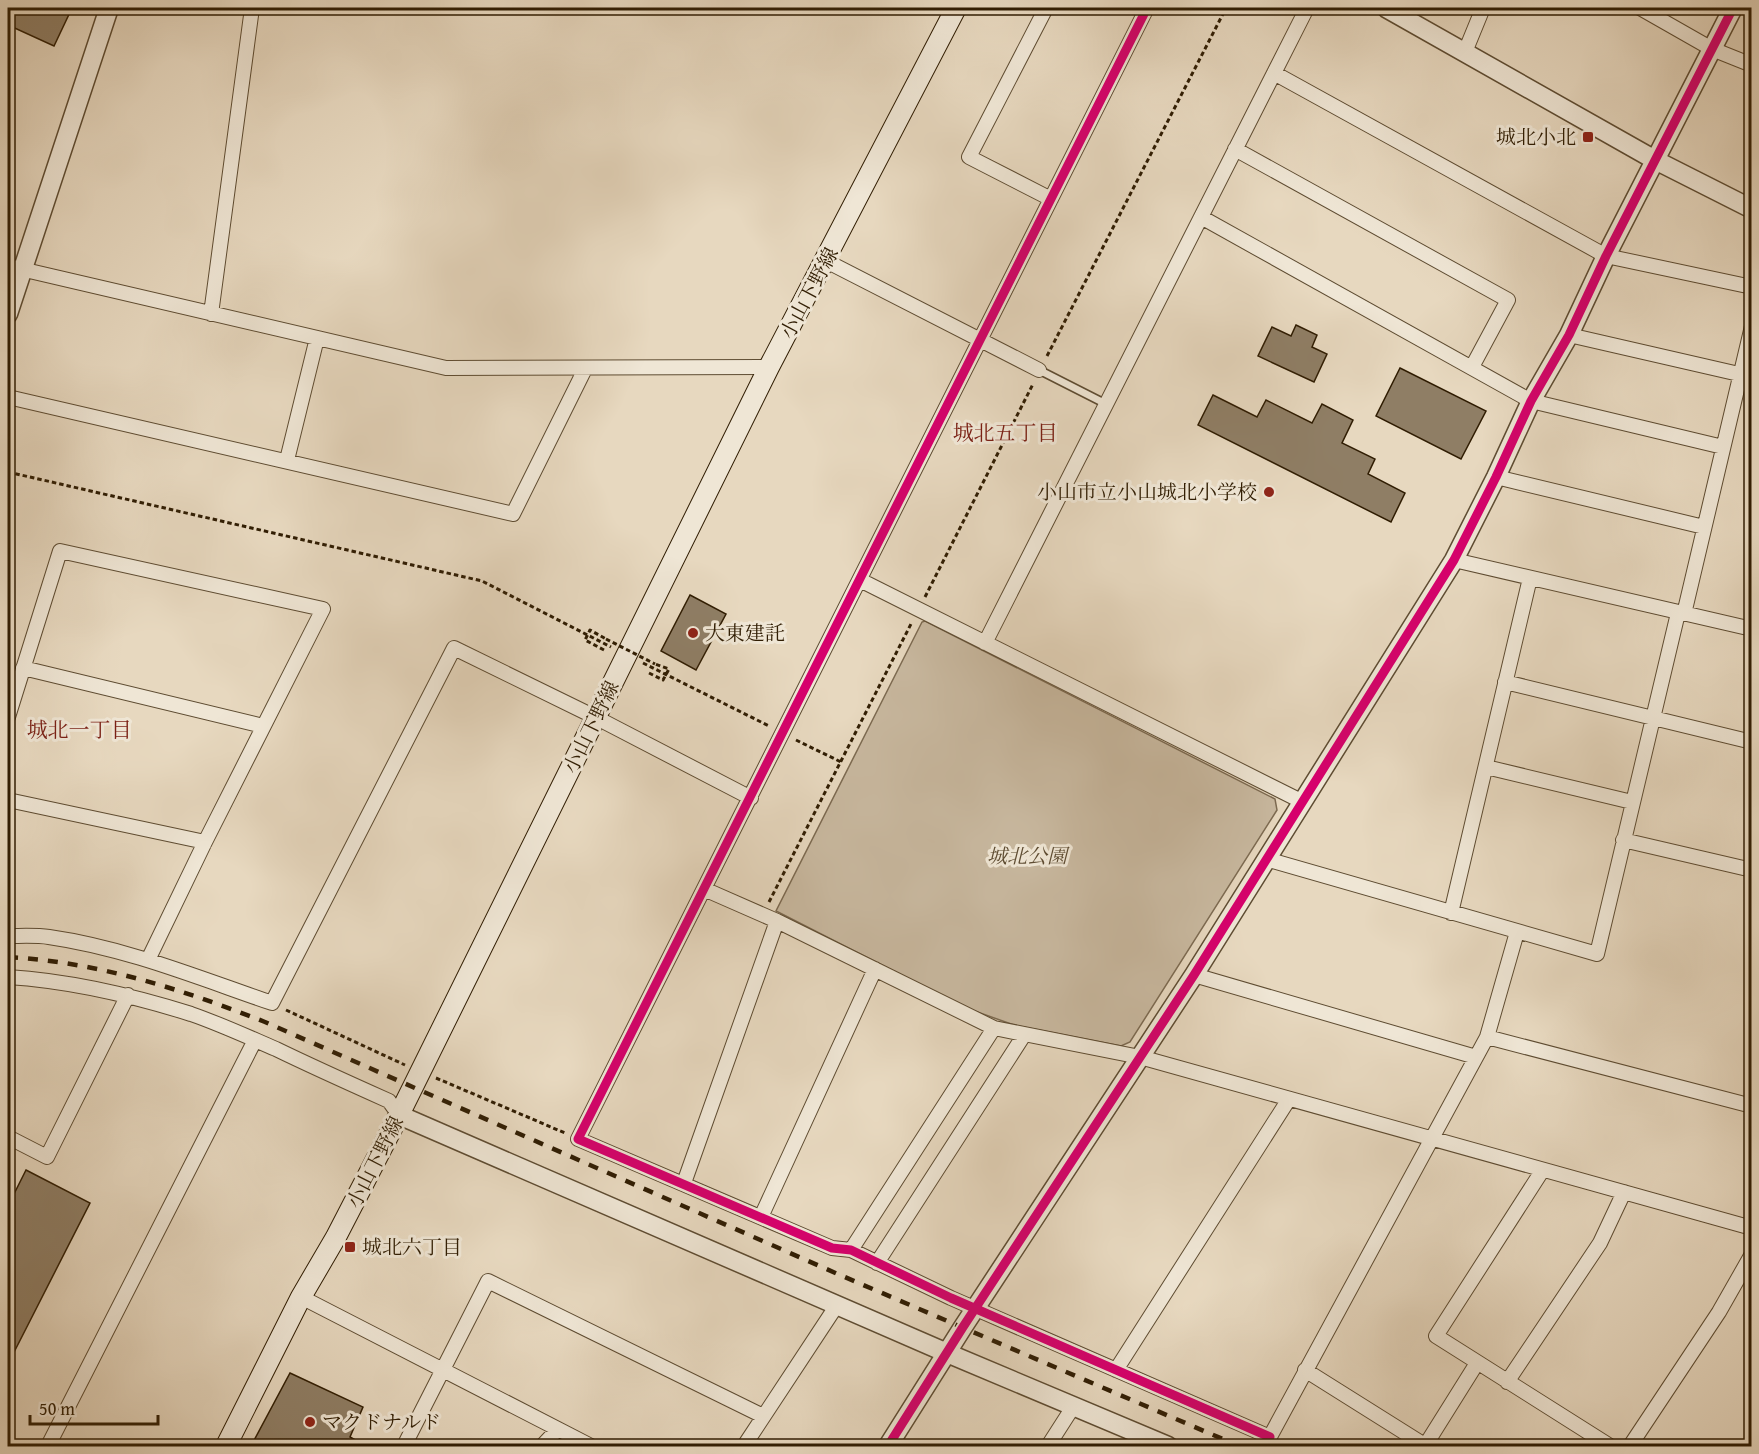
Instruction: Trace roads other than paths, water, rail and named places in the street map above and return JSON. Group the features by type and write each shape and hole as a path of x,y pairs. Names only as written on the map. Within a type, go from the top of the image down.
{"main road":[{"name":"小山下野線","path":"226,1446 301,1297 336,1237 399,1115 769,367 956,8"}],"street":[{"path":"8,314 15,268 109,8"},
{"path":"211,314 252,8"},
{"path":"1046,8 969,157 1051,199"},
{"path":"1131,8 1146,11 578,1138 832,1248 851,1250 1116,1370 1268,1442 1487,1037 1517,932"},
{"path":"985,643 1307,8"},
{"path":"1386,8 1655,160 1752,209"},
{"path":"1465,52 1483,8"},
{"path":"1640,8 1712,49 1752,65"},
{"path":"888,1446 975,1308 1194,975 1454,560 1531,401 1569,335 1606,256 1733,8"},
{"path":"1274,73 1606,256 1752,287"},
{"path":"1235,149 1508,300 1473,367"},
{"path":"1201,217 1531,401 1723,447"},
{"path":"826,261 1040,370"},
{"path":"15,268 446,368 769,367"},
{"path":"1266,859 1597,954 1653,718 1723,447 1746,376 1752,326"},
{"path":"1569,335 1746,376"},
{"path":"287,460 317,338"},
{"path":"8,397 513,514 585,369"},
{"path":"1496,477 1704,526"},
{"path":"8,717 60,551 323,609 148,960"},
{"path":"1454,560 1752,629"},
{"path":"1451,913 1530,578"},
{"path":"860,580 1303,802"},
{"path":"8,936 47,937 98,946 148,960 272,1003 454,648 596,717 751,798"},
{"path":"23,668 263,726"},
{"path":"1505,682 1752,742"},
{"path":"1486,767 1632,802"},
{"path":"8,800 205,842"},
{"path":"1623,840 1752,870"},
{"path":"704,889 763,914 994,1028 1140,1058 1752,1228"},
{"path":"684,1183 777,921"},
{"path":"761,1217 875,969"},
{"path":"1194,975 1476,1057"},
{"path":"8,977 41,979 128,995 193,1015 255,1040 389,1101 399,1115 947,1353 1168,1446"},
{"path":"8,1137 47,1157 128,995"},
{"path":"851,1250 994,1028"},
{"path":"876,1263 1024,1035"},
{"path":"1487,1037 1752,1106"},
{"path":"48,1446 255,1040"},
{"path":"1116,1370 1289,1099"},
{"path":"1542,1171 1436,1336 1610,1446"},
{"path":"1508,1382 1600,1243 1624,1192"},
{"path":"1630,1446 1719,1312 1752,1254"},
{"path":"404,1446 488,1281 763,1416"},
{"path":"301,1297 591,1446"},
{"path":"744,1446 837,1305"},
{"path":"1305,1370 1425,1446 1477,1363"},
{"path":"1048,1446 1073,1407"},
{"path":"542,1446 558,1429"}],"lane":[{"path":"1040,370 1106,404"}],"railway":[{"path":"8,957 74,965 139,979 265,1022 840,1275 1239,1446"}],"place":[{"name":"城北小北","path":"1588,137"},
{"name":"小山市立小山城北小学校","path":"1269,492"},
{"name":"大東建託","path":"693,633"},
{"name":"城北六丁目","path":"350,1247"},
{"name":"マクドナルド","path":"310,1422"}],"district":[{"name":"城北五丁目","path":"1005,433"},
{"name":"城北一丁目","path":"79,730"}],"park label":[{"name":"城北公園","path":"1027,856"}]}
